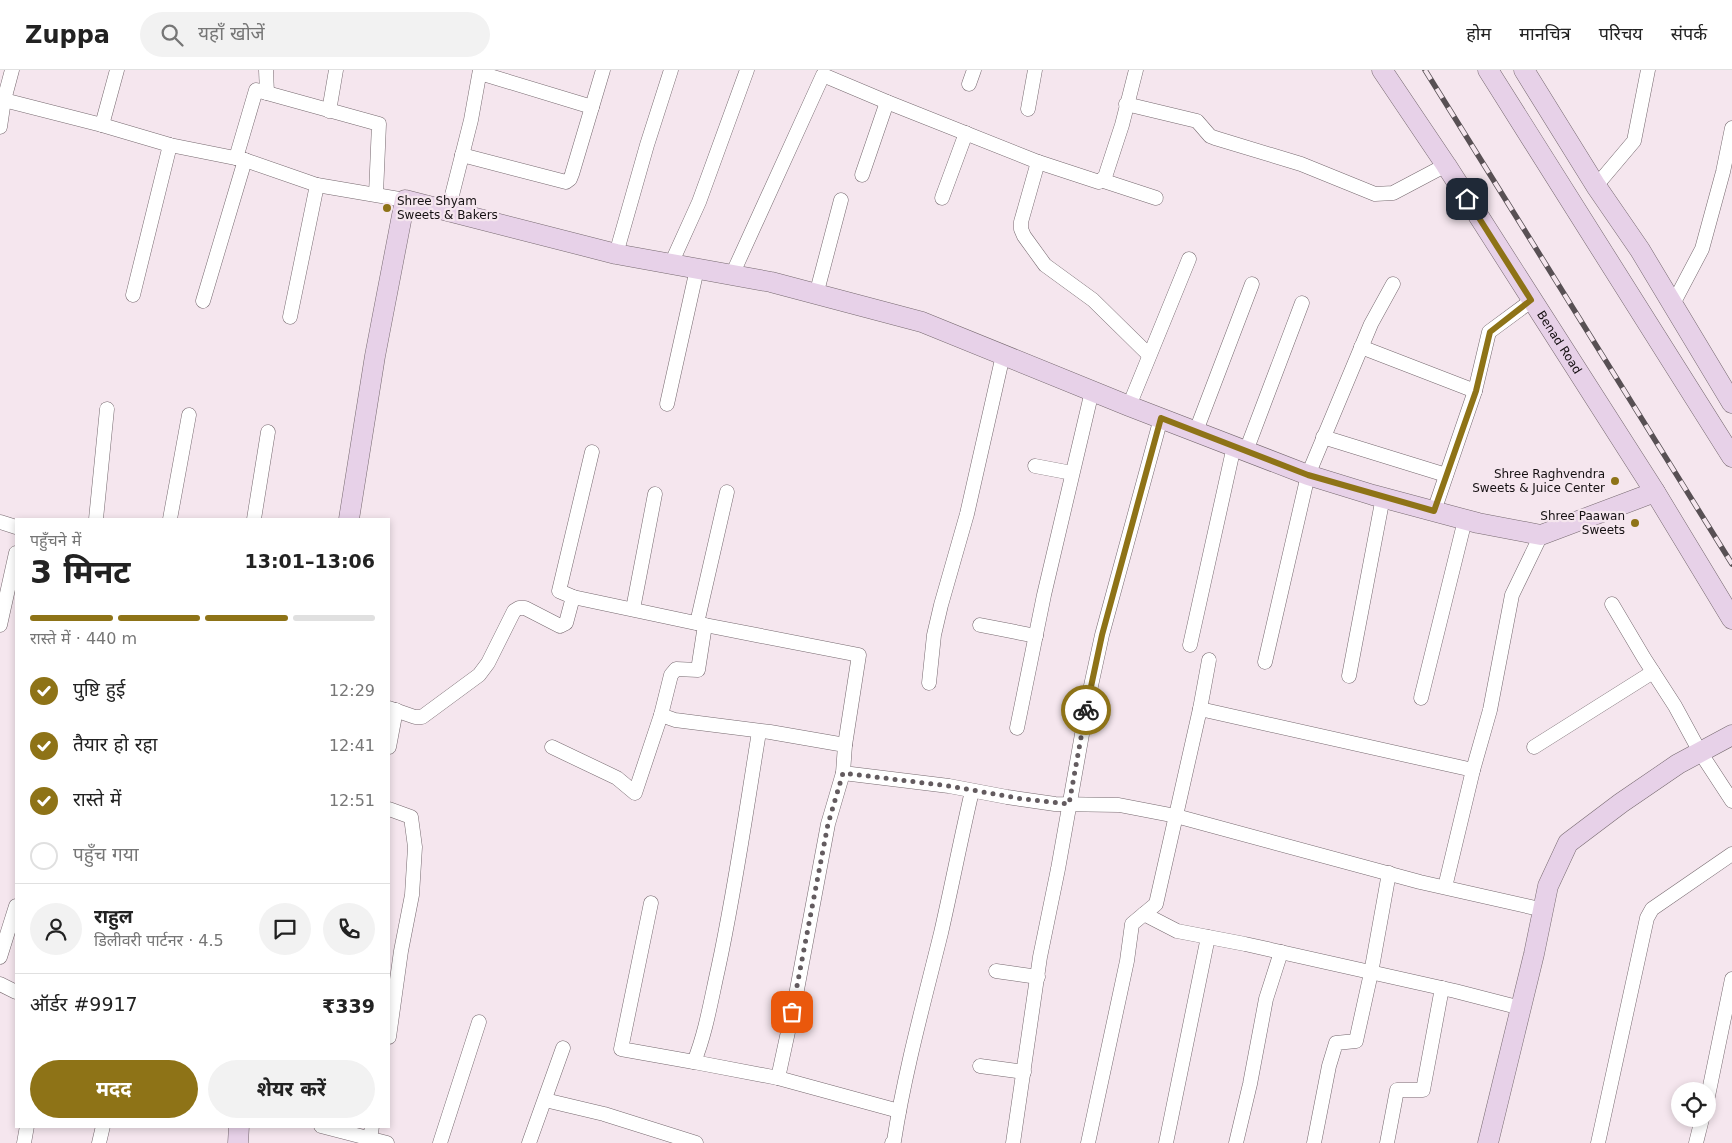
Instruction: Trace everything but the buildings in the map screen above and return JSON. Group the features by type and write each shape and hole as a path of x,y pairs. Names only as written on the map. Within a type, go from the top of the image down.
{"street":[{"path":"0,127 2,100 12,70"},
{"path":"102,125 117,70"},
{"path":"266,70 267,93"},
{"path":"329,111 336,70"},
{"path":"462,155 566,182 570,180 603,70"},
{"path":"616,254 647,145 671,70"},
{"path":"671,264 699,202 747,70"},
{"path":"969,84 974,70"},
{"path":"1028,109 1035,70"},
{"path":"732,275 824,72 887,102 1038,162 1099,182 1105,177 1108,168 1122,125 1136,70"},
{"name":"Benad Road","path":"1382,70 1446,165 1655,492 1732,619"},
{"path":"1488,70 1732,457"},
{"path":"1524,70 1596,186 1640,250 1732,403"},
{"path":"1596,186 1634,141 1648,70"},
{"path":"448,211 471,120 480,72 592,107"},
{"path":"203,301 256,90 378,124 376,194"},
{"path":"2,100 102,125 170,145 240,159 317,184 405,200 616,254 771,282 922,322 1129,406 1308,475 1465,520 1541,535 1655,492"},
{"path":"862,175 887,102"},
{"path":"1126,104 1197,121 1210,136 1301,164 1375,194 1393,193 1446,165"},
{"path":"1673,304 1702,250 1723,172 1732,128"},
{"path":"942,198 966,133"},
{"path":"133,295 170,145"},
{"path":"1038,162 1021,222 1024,236 1045,265 1093,300 1149,355"},
{"path":"1101,180 1156,198"},
{"path":"290,317 317,184"},
{"path":"350,518 375,356 405,200"},
{"path":"816,295 841,200"},
{"path":"1129,406 1189,259"},
{"path":"667,404 697,269"},
{"path":"1196,431 1252,284"},
{"path":"1265,662 1308,475 1371,324 1393,284"},
{"path":"1434,511 1476,391 1490,332 1531,300"},
{"path":"1190,645 1240,448 1302,303"},
{"path":"1361,347 1476,391"},
{"path":"929,682 936,628 967,514 1003,355"},
{"path":"1017,728 1072,473 1092,391"},
{"path":"96,518 107,409"},
{"path":"170,518 189,415"},
{"path":"1014,1143 1040,957 1102,635 1161,418"},
{"path":"254,518 268,432"},
{"path":"1324,437 1446,475"},
{"path":"592,452 559,591 574,597 860,655 845,745 843,773 828,824 796,995 778,1078"},
{"path":"1035,466 1072,473"},
{"path":"552,747 617,778 635,793 661,715 673,671 676,669 698,670 701,624 727,492"},
{"path":"633,609 655,494"},
{"path":"1349,676 1382,497"},
{"path":"1421,698 1465,520"},
{"path":"0,522 15,527"},
{"path":"1445,887 1473,770 1490,710 1512,595 1541,535"},
{"path":"0,625 15,558"},
{"path":"390,734 392,709 415,717 422,716 479,675 488,663 514,611 518,608 524,608 560,626 566,623 574,597"},
{"path":"1612,604 1675,706 1700,752 1732,801"},
{"path":"980,625 1036,636"},
{"path":"1088,1143 1127,962 1132,924 1156,904 1200,709 1209,660"},
{"path":"1534,746 1653,672"},
{"path":"1200,709 1473,770"},
{"path":"661,715 675,720 845,745"},
{"path":"694,1062 702,1044 723,947 759,732"},
{"path":"1488,1143 1544,910 1548,886 1568,843 1621,803 1678,764 1732,735"},
{"path":"843,773 949,786 1045,802 1119,804 1242,832 1300,850 1389,873 1544,910"},
{"path":"892,1143 894,1142 915,1032 941,932 972,791"},
{"path":"390,809 411,817 415,847 412,895 401,951 390,1030"},
{"path":"1598,1143 1647,918 1652,908 1732,854"},
{"path":"1314,1143 1329,1066 1336,1043 1356,1041 1389,873"},
{"path":"651,903 621,1050 778,1078 899,1111"},
{"path":"0,957 15,909"},
{"path":"1144,914 1177,931 1371,972 1521,1008"},
{"path":"1166,1143 1208,937"},
{"path":"1236,1143 1250,1084 1266,999 1281,952"},
{"path":"996,971 1038,977"},
{"path":"1711,1082 1732,978"},
{"path":"0,984 15,992"},
{"path":"1387,1143 1397,1090 1423,1090 1442,988"},
{"path":"440,1143 479,1022"},
{"path":"529,1143 563,1048"},
{"path":"980,1066 1024,1072"},
{"path":"545,1100 604,1114 696,1143"},
{"path":"1696,1143 1700,1127"},
{"path":"24,1143 27,1128"},
{"path":"99,1143 103,1128"},
{"path":"238,1143 240,1128"},
{"path":"335,1128 371,1133 386,1143"}],"railway":[{"path":"1425,70 1732,564"}],"way so far":[{"path":"792,1012 828,824 843,773 949,786 1055,804 1069,804 1086,710"}],"place":[{"name":"Shree Shyam Sweets & Bakers","path":"387,208"},
{"name":"Shree Raghvendra Sweets & Juice Center","path":"1615,481"},
{"name":"Shree Paawan Sweets","path":"1635,523"}],"route":[{"path":"1086,710 1102,635 1161,418 1308,475 1434,511 1476,391 1490,332 1531,300 1467,199"}]}
